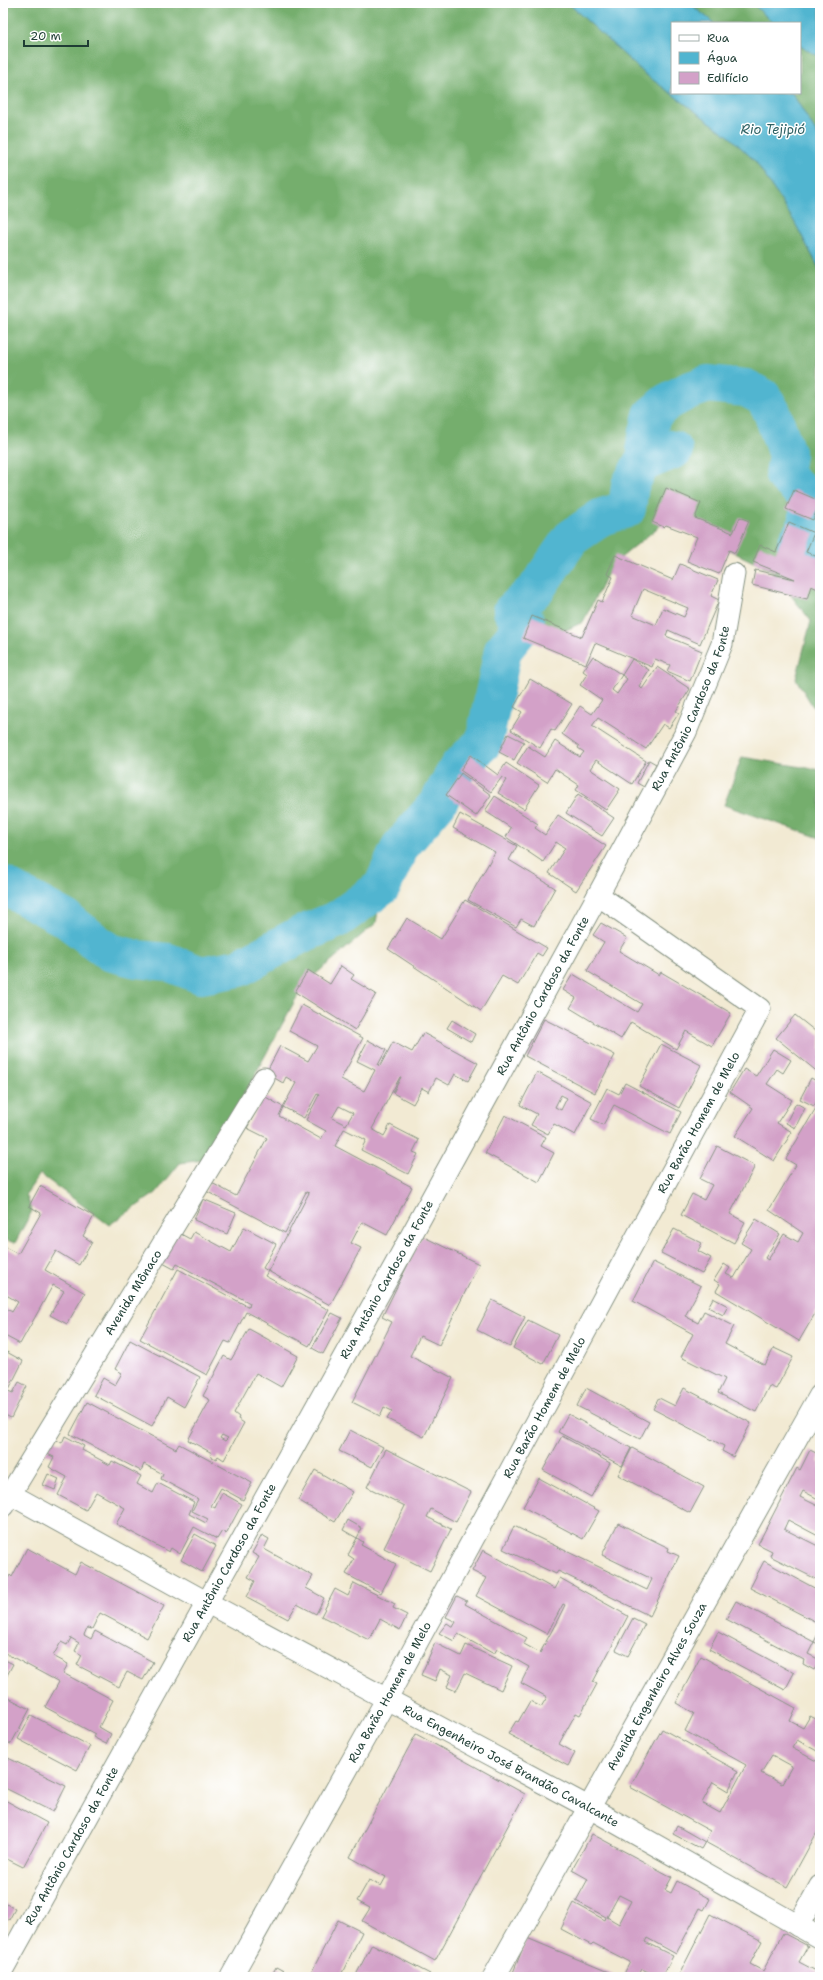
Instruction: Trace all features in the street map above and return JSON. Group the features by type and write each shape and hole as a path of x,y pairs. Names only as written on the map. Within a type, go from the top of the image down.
{"main road":[{"name":"Avenida Engenheiro Alves Souza","path":"494,1977 820,1396"}],"street":[{"name":"Rua Antônio Cardoso da Fonte","path":"3,1969 395,1264 686,732 722,644 734,574"},
{"name":"Rua Barão Homem de Melo","path":"231,1977 386,1700 760,1009 598,895"},
{"name":"Avenida Mônaco","path":"6,1501 264,1078"},
{"name":"Rua Engenheiro José Brandão Cavalcante","path":"6,1501 206,1602 386,1700 590,1808 820,1938"},
{"path":"798,1926 820,1886"}],"green space":[{"path":"3,3 568,3 645,74 730,137 756,162 794,221 820,271 820,718 796,679 811,621 772,571 667,520 612,565 583,622 566,630 526,622 503,650 484,742 458,767 438,803 400,847 382,887 376,923 304,984 259,1067 245,1098 203,1160 180,1163 156,1193 109,1225 40,1174 26,1194 32,1211 15,1243 3,1239"},
{"path":"689,3 752,3 772,22 713,22"},
{"path":"801,47 820,57 820,139 793,94 801,94"},
{"path":"742,757 820,770 820,838 724,805"}],"water":[{"name":"Rio Tejipió","path":"568,3 689,3 713,22 671,22 671,93 645,74"},
{"path":"752,3 820,3 820,57 801,47 801,22 772,22"},
{"name":"Rio Tejipió","path":"672,94 793,94 820,139 820,270 794,221 756,162 730,137"}],"building":[{"path":"666,488 701,503 695,518 733,533 740,517 749,521 735,553 729,550 719,574 687,561 697,537 666,525 664,527 652,522"},
{"path":"794,490 820,501 813,520 786,509"},
{"path":"789,522 814,533 806,552 820,558 820,590 811,586 807,599 752,585 755,570 795,579 753,562 760,545 776,552"},
{"path":"615,555 673,580 680,564 718,580 711,596 719,600 700,644 668,630 666,636 702,651 690,681 667,671 670,665 655,659 652,667 595,643 586,664 523,638 532,616 582,637 598,600 602,602 613,577 607,574","holes":["643,589 688,608 684,617 663,608 656,625 632,615"]},
{"path":"593,656 622,675 632,659 649,670 639,686 642,689 657,667 690,689 676,711 679,713 669,728 663,724 646,749 598,718 592,726 646,761 632,784 596,760 590,769 620,789 606,810 576,790 579,785 555,769 547,782 517,763 528,746 545,757 555,741 580,757 584,752 578,748 579,746 562,734 580,706 592,714 602,700 580,685 587,674 583,671","holes":["622,675 627,679 617,694 612,690"]},
{"path":"530,679 572,704 555,731 551,729 540,748 511,730 522,712 514,707"},
{"path":"508,734 524,742 514,760 499,752"},
{"path":"471,755 498,775 506,763 539,785 524,809 498,793 506,780 502,777 491,792 460,770"},
{"path":"649,760 656,764 644,787 637,783"},
{"path":"461,773 491,795 476,816 446,795"},
{"path":"578,794 614,818 602,836 566,813"},
{"path":"495,796 538,824 535,828 545,835 558,815 606,846 576,891 549,873 565,848 556,842 543,862 506,837 511,828 485,811"},
{"path":"460,814 517,846 509,860 555,888 534,926 521,919 516,927 468,900 495,852 453,828"},
{"path":"465,900 547,948 542,956 537,953 518,985 502,976 481,1011 388,949 407,918 441,939"},
{"path":"601,923 627,938 619,951 659,975 661,972 731,1013 712,1046 686,1031 676,1049 631,1022 621,1039 570,1008 576,998 563,990 573,974 637,1012 642,1004 587,971 604,942 593,935"},
{"path":"341,966 354,975 351,979 376,994 355,1030 295,992 308,970 330,984"},
{"path":"302,1005 363,1038 341,1079 364,1091 375,1070 357,1061 368,1040 386,1050 378,1065 380,1066 393,1042 412,1052 423,1033 478,1063 468,1081 455,1074 449,1085 436,1078 429,1092 422,1088 413,1104 393,1093 400,1077 372,1129 384,1136 390,1125 419,1140 413,1152 418,1154 408,1174 361,1150 366,1140 344,1129 335,1146 412,1187 387,1235 362,1222 351,1243 361,1248 330,1305 268,1271 309,1193 306,1192 285,1233 206,1191 210,1182 236,1196 267,1138 247,1128 264,1096 283,1107 296,1083 286,1077 283,1083 266,1073 280,1046 308,1061 317,1046 289,1031","holes":["317,1094 319,1095 306,1120 326,1131 321,1139 279,1116 283,1107 304,1118","339,1106 353,1113 346,1125 332,1118"]},
{"path":"795,1015 820,1035 820,1074 776,1038"},
{"path":"544,1019 615,1055 595,1093 525,1056"},
{"path":"452,1020 475,1034 471,1042 447,1028"},
{"path":"661,1044 701,1065 679,1108 639,1086"},
{"path":"773,1049 791,1060 783,1073 777,1069 767,1084 792,1100 777,1123 792,1132 774,1161 735,1136 753,1108 730,1092 744,1069 756,1076"},
{"path":"537,1072 592,1102 575,1135 554,1124 548,1134 531,1125 537,1114 520,1105","holes":["561,1095 567,1098 561,1110 555,1107"]},
{"path":"811,1078 820,1083 820,1095 814,1106 800,1099"},
{"path":"625,1083 681,1112 670,1134 614,1105 603,1125 591,1119 607,1088 619,1094"},
{"path":"820,1101 820,1305 799,1341 716,1291 720,1284 714,1280 724,1264 730,1268 726,1274 734,1278 751,1249 741,1243 756,1219 780,1234 765,1258 768,1260 784,1234 798,1242 803,1233 769,1210 796,1165 786,1159"},
{"path":"796,1103 805,1108 795,1128 786,1123"},
{"path":"505,1115 546,1137 541,1146 554,1153 539,1182 485,1153"},
{"path":"717,1146 755,1166 730,1214 745,1222 734,1243 681,1215 692,1194 704,1200 712,1185 700,1179"},
{"path":"40,1186 94,1216 83,1236 92,1242 79,1265 56,1251 45,1270 85,1293 67,1324 50,1315 64,1291 53,1285 20,1344 3,1335 3,1306 12,1312 18,1302 3,1293 3,1246 18,1254 41,1213 29,1206"},
{"path":"203,1199 236,1213 227,1234 194,1220"},
{"path":"244,1227 276,1244 263,1268 268,1271 265,1276 329,1310 309,1346 246,1312 230,1343 225,1341 207,1375 140,1339 178,1269 249,1307 250,1303 177,1264 174,1269 161,1262 177,1232 190,1239 194,1232 231,1252"},
{"path":"674,1229 702,1243 698,1251 711,1258 702,1274 661,1253"},
{"path":"422,1236 479,1264 439,1345 420,1336 410,1356 453,1378 424,1437 387,1419 392,1411 384,1407 380,1416 352,1402 392,1322 382,1317"},
{"path":"653,1262 701,1286 685,1316 698,1323 704,1311 734,1326 725,1344 765,1365 774,1348 793,1357 776,1389 769,1386 756,1412 718,1393 725,1379 681,1357 693,1334 633,1301"},
{"path":"713,1298 728,1306 723,1315 708,1307"},
{"path":"492,1300 525,1317 510,1347 477,1330"},
{"path":"332,1313 342,1318 323,1354 312,1348"},
{"path":"528,1320 558,1335 543,1364 513,1348"},
{"path":"249,1329 298,1356 281,1387 256,1373 234,1413 239,1417 238,1419 244,1423 224,1460 218,1456 216,1459 210,1456 212,1453 188,1440 210,1400 203,1396 224,1356 231,1360","holes":["222,1435 228,1438 225,1441 220,1438"]},
{"path":"130,1340 200,1377 184,1407 167,1397 152,1426 94,1395 103,1378 115,1385 122,1373 115,1369"},
{"path":"3,1350 23,1361 8,1391 13,1393 19,1382 27,1386 11,1418 3,1414"},
{"path":"586,1388 649,1422 640,1439 577,1406"},
{"path":"684,1388 751,1423 733,1457 722,1451 724,1446 653,1409 659,1398 675,1406"},
{"path":"87,1402 176,1449 179,1444 252,1483 243,1500 221,1488 211,1506 215,1508 222,1493 242,1504 226,1534 222,1531 217,1539 194,1527 180,1554 171,1548 169,1552 116,1524 125,1508 96,1492 86,1510 58,1495 67,1477 49,1467 54,1457 45,1453 53,1438 62,1443 65,1436 84,1446 82,1450 110,1465 112,1461 141,1476 137,1484 153,1493 158,1483 194,1502 189,1514 206,1523 208,1519 192,1511 198,1499 161,1479 163,1474 144,1464 141,1471 70,1434"},
{"path":"568,1414 631,1448 622,1466 558,1432"},
{"path":"350,1430 383,1447 372,1467 339,1451"},
{"path":"562,1436 610,1463 591,1497 543,1470"},
{"path":"632,1448 704,1487 690,1513 618,1475"},
{"path":"386,1449 471,1492 456,1522 431,1509 427,1517 451,1529 430,1571 384,1548 405,1506 367,1487"},
{"path":"810,1450 820,1455 818,1462 820,1463 820,1500 803,1491 800,1497 820,1507 820,1537 788,1520 784,1529 820,1547 820,1581 770,1556 772,1551 758,1544 797,1468 800,1470"},
{"path":"315,1470 353,1492 335,1522 298,1500"},
{"path":"48,1474 59,1479 55,1490 43,1485"},
{"path":"539,1478 599,1511 583,1539 523,1507"},
{"path":"348,1520 362,1528 357,1538 343,1530"},
{"path":"618,1523 669,1548 668,1551 679,1556 650,1616 558,1571 556,1574 503,1549 514,1526 647,1590 652,1579 602,1555"},
{"path":"195,1534 216,1546 202,1572 181,1560"},
{"path":"262,1535 269,1539 264,1549 313,1576 306,1588 324,1598 316,1614 297,1604 288,1619 247,1597 255,1581 248,1577 259,1557 252,1553"},
{"path":"357,1538 363,1542 361,1545 396,1564 381,1593 346,1574 354,1559 348,1555"},
{"path":"27,1548 75,1574 81,1562 164,1606 147,1638 100,1613 92,1629 87,1628 84,1635 91,1639 95,1631 153,1662 143,1680 127,1672 119,1687 77,1665 82,1655 75,1651 79,1643 71,1638 67,1645 61,1642 53,1656 68,1664 63,1673 113,1700 99,1727 111,1734 106,1744 93,1737 95,1734 45,1707 59,1682 3,1652 3,1588 10,1575 12,1577"},
{"path":"483,1550 554,1589 560,1578 628,1616 593,1682 597,1684 580,1715 576,1713 559,1744 575,1753 568,1766 508,1734 516,1721 518,1722 530,1701 541,1707 547,1697 521,1683 529,1667 497,1649 494,1654 458,1634 454,1641 439,1633 447,1623 453,1627 456,1622 446,1617 457,1596 467,1601 465,1604 527,1638 524,1644 540,1653 565,1605 563,1604 547,1634 476,1596 486,1578 472,1571"},
{"path":"764,1561 820,1591 820,1624 750,1588"},
{"path":"354,1583 395,1604 393,1608 407,1615 400,1630 380,1619 369,1640 321,1616 335,1589 348,1596"},
{"path":"736,1601 814,1642 808,1654 820,1660 814,1670 803,1664 804,1660 726,1619"},
{"path":"633,1618 645,1624 628,1656 616,1650"},
{"path":"820,1630 820,1645 814,1642"},
{"path":"718,1632 794,1673 785,1690 709,1649"},
{"path":"435,1643 461,1656 466,1645 512,1666 501,1690 465,1673 456,1691 447,1687 452,1675 440,1669 435,1681 421,1675"},
{"path":"701,1656 796,1708 790,1721 803,1728 810,1716 820,1721 820,1746 817,1751 797,1740 792,1748 820,1763 820,1827 787,1887 705,1842 710,1831 630,1787 662,1729 738,1771 728,1791 713,1782 702,1803 720,1813 746,1765 685,1731 694,1713 676,1703","holes":["772,1755 792,1766 782,1784 761,1773"]},
{"path":"3,1659 13,1664 3,1683"},
{"path":"3,1695 30,1709 11,1744 3,1740"},
{"path":"31,1715 90,1746 77,1770 18,1739"},
{"path":"416,1734 525,1794 435,1961 362,1921 370,1908 357,1901 369,1880 381,1886 386,1877 350,1857"},
{"path":"3,1743 7,1745 3,1752"},
{"path":"6,1757 66,1786 53,1812 3,1787 3,1763"},
{"path":"3,1799 47,1823 23,1867 3,1857"},
{"path":"677,1826 705,1842 701,1849 673,1834"},
{"path":"592,1834 672,1877 665,1890 671,1893 677,1881 710,1899 704,1910 700,1908 676,1954 647,1938 645,1942 673,1956 662,1977 658,1977 642,1969 638,1977 629,1977 624,1974 630,1962 593,1943 591,1945 561,1929 574,1903 605,1920 606,1917 576,1901 588,1879 572,1870","holes":["619,1895 631,1901 619,1924 607,1917"]},
{"path":"3,1902 15,1909 9,1920 3,1916"},
{"path":"710,1914 762,1941 750,1964 763,1971 783,1933 808,1946 799,1962 820,1973 820,1977 678,1977"},
{"path":"338,1920 362,1932 340,1977 309,1977"},
{"path":"527,1938 613,1974 612,1977 515,1977 512,1975"},
{"path":"372,1944 430,1974 428,1977 361,1977 356,1975"},
{"path":"276,1967 295,1977 271,1977"},
{"path":"252,1973 261,1977 250,1977"}],"waterway":[{"path":"3,885 66,919 109,952 137,959 168,962 201,975 239,968 300,935 338,919 382,887 400,847 438,803 458,767 484,742 503,650 526,622 512,611 536,589 571,538 602,517 627,509 630,485 642,463 674,450 645,445 652,415 667,402 688,391 708,384 746,388 763,397 772,412 787,455 784,475 808,497 808,523 796,544 820,564"}]}
